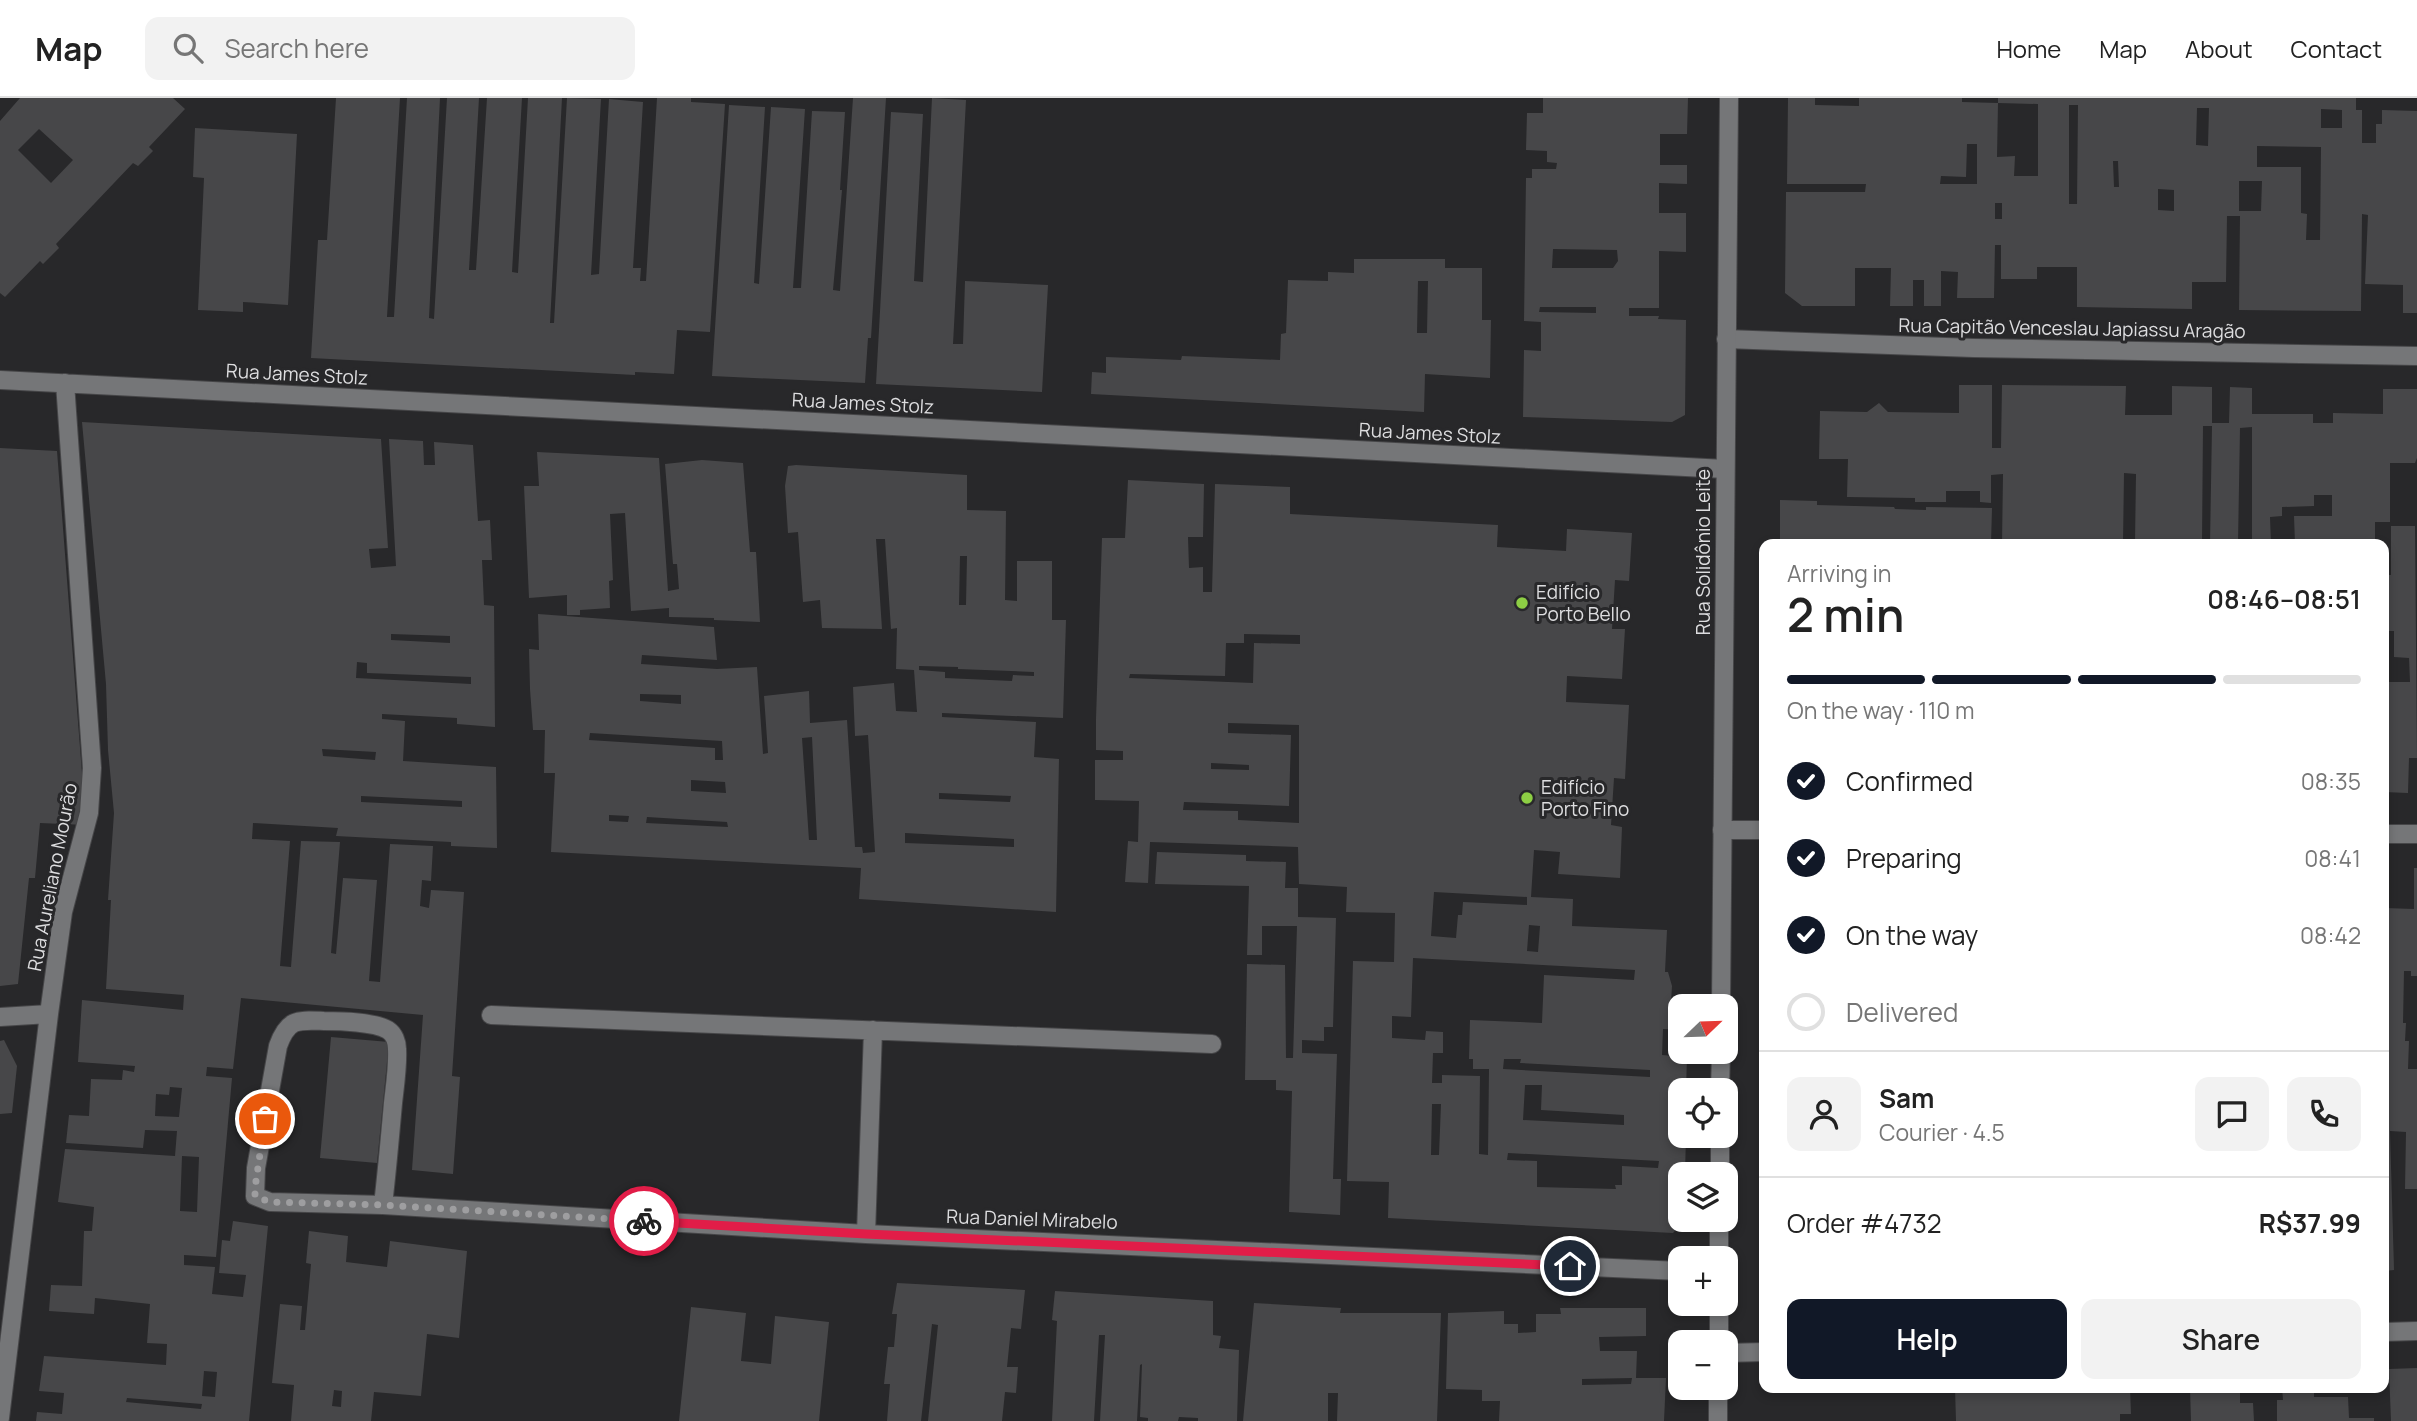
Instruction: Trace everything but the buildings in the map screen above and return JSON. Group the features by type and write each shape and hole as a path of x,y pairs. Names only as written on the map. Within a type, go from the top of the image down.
{"street":[{"name":"Rua Solidônio Leite","path":"1721,994 1729,98"},
{"name":"Rua Capitão Venceslau Japiassu Aragão","path":"1726,339 1975,348 2417,356"},
{"name":"Rua James Stolz","path":"0,380 1725,469"},
{"name":"Rua Aureliano Mourão","path":"0,1418 63,912 89,813 92,768 65,383"},
{"path":"1722,830 1759,830"},
{"path":"2389,834 2417,834"},
{"path":"0,1017 49,1014"},
{"path":"491,1015 1212,1044"},
{"name":"Rua Daniel Mirabelo","path":"383,1205 396,1073 397,1047 394,1038 390,1031 384,1028 344,1021 299,1020 289,1025 278,1046 256,1168 255,1196 270,1202 383,1205 866,1234 1668,1270"},
{"path":"866,1234 873,1030"},
{"path":"2389,1332 2417,1331"},
{"path":"1738,1353 1759,1352"},
{"path":"1718,1400 1718,1421"}],"way so far":[{"path":"265,1119 254,1180 255,1196 270,1202 383,1205 644,1221"}],"place":[{"name":"Edifício Porto Bello","path":"1522,603"},
{"name":"Edifício Porto Fino","path":"1527,798"}],"route":[{"path":"644,1221 866,1234 1046,1240 1570,1266"}]}
